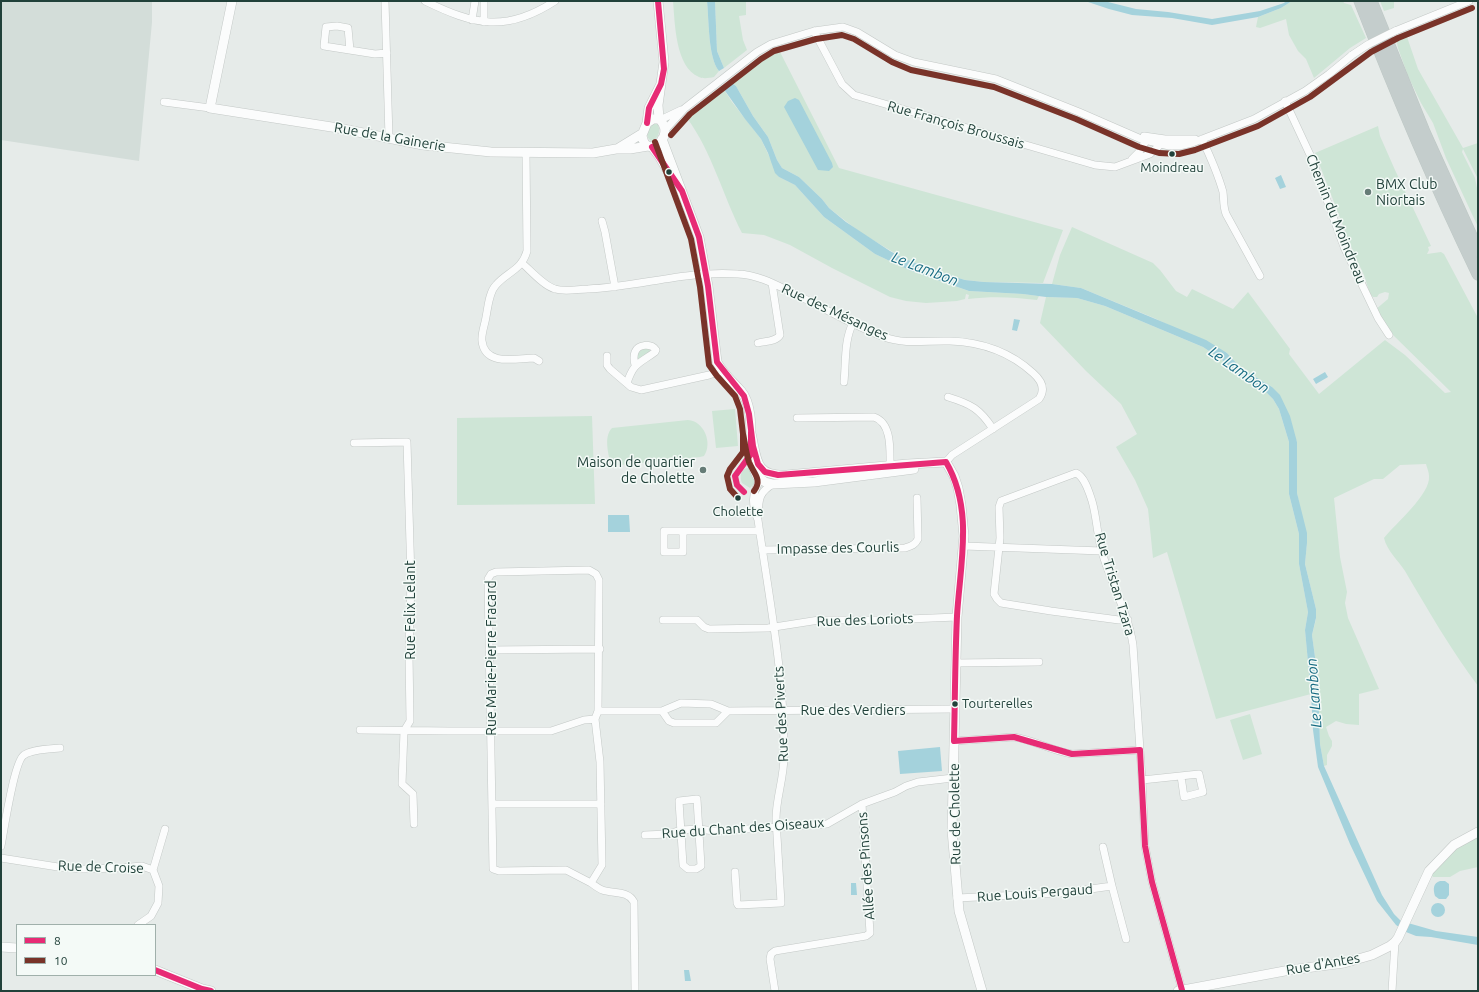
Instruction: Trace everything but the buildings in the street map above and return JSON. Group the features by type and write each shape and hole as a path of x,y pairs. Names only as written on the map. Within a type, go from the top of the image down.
{"highway":[{"path":"1357,1 1390,64"},
{"path":"1360,1 1478,251"},
{"path":"1371,1 1390,64 1427,164 1478,274"},
{"path":"1374,1 1390,64"}],"street":[{"path":"210,108 232,1"},
{"path":"385,1 389,138"},
{"path":"425,1 450,13 484,22 499,22 517,19 530,15 551,2"},
{"path":"472,20 475,1"},
{"path":"484,1 484,22"},
{"path":"658,1 664,62 658,105 659,119 664,126 663,135 699,237 706,274 717,362 721,371 744,395 749,413 751,433 757,460 766,481"},
{"path":"650,147 659,144 663,135 685,108 757,52 771,44 814,31 843,27 857,32 895,55 914,62 996,79 1123,131 1148,139 1163,142 1201,139 1254,119 1314,84 1367,45 1395,31 1469,1"},
{"path":"350,50 348,28 337,26 326,27 324,46 375,54 387,54"},
{"name":"Rue François Broussais","path":"814,31 842,84 854,96 1095,165 1115,167 1130,160 1150,154 1163,142"},
{"path":"661,84 649,108 647,123 643,133 643,141 659,156 682,191"},
{"name":"Chemin du Moindreau","path":"1285,101 1312,159 1344,247 1378,318 1390,335"},
{"name":"Rue de la Gainerie","path":"164,102 338,128 423,146 491,152 526,153 593,153 616,149 650,147"},
{"path":"647,123 653,119 659,119 685,108"},
{"name":"Rue de la Gainerie","path":"616,149 643,133"},
{"name":"Rue François Broussais","path":"1130,160 1139,152 1148,139"},
{"path":"1201,139 1217,174 1223,194 1226,214 1260,276"},
{"path":"526,153 527,245 525,258 522,263 501,280 493,289 482,342 486,352 495,358 508,360 534,358 539,361"},
{"path":"602,221 615,287"},
{"name":"Rue des Mésanges","path":"522,263 546,284 557,290 615,287 706,274 739,274 762,278 853,323 886,337 910,342 970,342 1004,354 1037,376 1043,389 1042,394 1033,404 952,455 946,462"},
{"path":"758,343 774,340 778,338 780,334 772,283"},
{"path":"844,382 848,339 853,323"},
{"path":"607,356 607,366 631,387 641,390 721,371"},
{"path":"627,383 631,371 635,365"},
{"path":"948,397 966,402 973,406 989,422 993,429"},
{"path":"797,418 874,417 879,419 884,422 888,431 890,466"},
{"name":"Rue Felix Lelant","path":"354,443 407,442 411,579 409,654 410,721 404,731 402,784 413,794 414,824"},
{"path":"766,481 778,475 946,462"},
{"name":"Rue de Cholette","path":"946,462 954,476 962,505 964,546 957,617 952,830 957,898 966,939 982,991"},
{"path":"766,481 814,482 911,470 929,463"},
{"name":"Rue Tristan Tzara","path":"999,547 999,507 1001,501 1076,473 1080,475 1094,508 1102,551 1128,620 1133,644 1145,846 1152,882 1180,991"},
{"name":"Rue des Piverts","path":"736,872 738,905 781,903 776,807 784,766 778,654 760,531 752,501 755,490 766,481"},
{"name":"Rue des Piverts","path":"758,520 759,500 766,481"},
{"name":"Impasse des Courlis","path":"762,550 905,548 911,546 916,544 918,539 917,498"},
{"path":"683,531 760,531"},
{"path":"964,546 1102,551"},
{"path":"999,547 994,594 997,600 1001,603 1051,611 1128,620"},
{"name":"Rue Marie-Pierre Fracard","path":"591,883 602,865 600,762 595,719 598,711 600,649 599,580 596,574 589,570 496,572 491,574 488,579 493,870 566,870 603,890 628,895 634,902 635,991"},
{"name":"Rue des Loriots","path":"663,620 697,620 704,627 709,629 774,627 818,620 884,620 957,617"},
{"path":"489,650 600,649"},
{"path":"956,664 1039,662"},
{"name":"Rue des Verdiers","path":"598,711 662,711 681,703 711,704 728,710 782,711 955,709"},
{"path":"662,711 670,721 674,723 716,723 728,710"},
{"path":"360,730 552,731 584,720 595,719"},
{"path":"954,741 1014,737 1024,738 1061,752 1072,754 1140,750"},
{"path":"1,846 5,811 21,758 28,753 60,748"},
{"path":"1142,780 1181,776"},
{"name":"Rue du Chant des Oiseaux","path":"645,835 668,834 681,830 699,829 714,832 827,824 862,804 895,792 906,786 918,782 953,778"},
{"path":"697,799 701,866 696,869 688,869 683,865 681,830 679,801 697,799"},
{"path":"492,804 601,804"},
{"name":"Allée des Pinsons","path":"775,991 770,959 771,954 775,951 866,936 870,933 862,804"},
{"path":"139,924 151,916 158,903 159,886 153,870 165,829"},
{"name":"Rue d'Antes","path":"1180,991 1290,970 1344,963 1372,954 1395,942 1401,933 1429,870 1454,845 1478,832"},
{"name":"Rue Louis Pergaud","path":"1103,846 1126,939"},
{"name":"Rue de Croise","path":"1,858 58,867 82,869 142,866 153,870"},
{"name":"Rue Louis Pergaud","path":"957,898 1062,893 1112,886"},
{"path":"1392,991 1395,942"},
{"path":"1,947 16,948"},
{"path":"156,970 210,991"}],"shaded area":[{"path":"1,1 152,1 152,22 139,161 1,140"}],"green space":[{"path":"673,1 707,1 711,48 715,65 719,71 714,77 699,77 691,72 685,64 678,44"},
{"path":"715,1 746,1 746,15 739,16 743,40 747,50 724,68 717,51"},
{"path":"1292,1 1343,1 1344,3 1351,5 1366,38 1350,48 1314,78 1306,59 1298,51 1289,35 1286,19 1260,28 1256,27 1258,17 1281,8"},
{"path":"1380,1 1394,1 1394,8 1384,11"},
{"path":"1406,34 1418,69 1463,148 1478,143 1478,179 1463,149 1462,152 1475,178 1478,193 1478,227 1446,158 1433,123 1421,103 1408,76 1396,38"},
{"path":"778,48 839,168 1063,230 1043,283 984,282 965,280 933,270 903,258 861,233 829,208 822,199 799,177 782,168 777,160 768,137 753,116 736,86 732,83"},
{"path":"723,88 761,139 779,177 795,185 824,217 875,254 909,270 969,291 1039,296 1037,300 1003,297 968,299 969,295 966,294 965,299 957,301 926,303 906,301 890,297 790,245 764,235 742,233 703,145 687,118"},
{"path":"655,123 659,127 659,132 657,137 651,141 647,134 650,125"},
{"path":"1378,126 1380,136 1395,170 1431,246 1428,247 1429,250 1427,254 1441,252 1444,254 1478,318 1478,686 1449,644 1405,571 1385,543 1384,538 1419,500 1428,483 1429,474 1426,464 1400,465 1383,479 1374,479 1334,498 1340,557 1347,592 1345,603 1348,618 1379,689 1359,694 1359,725 1346,724 1336,721 1326,727 1332,741 1332,746 1327,755 1327,765 1324,766 1320,744 1318,679 1312,635 1316,619 1316,609 1305,564 1307,543 1297,493 1297,442 1272,387 1241,368 1227,353 1154,318 1081,288 1052,284 1060,255 1072,227 1153,263 1176,291 1187,297 1192,289 1233,309 1248,292 1290,349 1289,354 1319,394 1385,340 1405,355 1445,393 1451,392 1392,334 1375,310 1388,299 1389,293 1385,292 1379,294 1377,297 1373,297 1370,294 1364,275 1354,254 1315,153"},
{"path":"1046,297 1077,298 1105,306 1203,347 1221,359 1237,374 1267,393 1273,399 1279,409 1289,442 1289,494 1299,534 1299,564 1308,612 1305,630 1311,694 1216,719 1167,552 1153,558 1148,509 1135,480 1116,447 1137,434 1121,404 1086,371 1040,323"},
{"path":"645,347 650,349 650,352 637,360 636,353"},
{"path":"735,409 738,446 716,448 712,411"},
{"path":"592,416 595,504 457,505 457,418"},
{"path":"688,420 699,424 705,434 708,445 704,456 611,466 607,441 609,432 612,428"},
{"path":"748,468 754,476 754,484 750,488 742,483 741,478 742,471"},
{"path":"1250,714 1262,754 1243,760 1230,720"},
{"path":"1478,832 1478,867 1460,871 1450,877 1433,877 1429,871"}],"water":[{"path":"707,1 715,1 717,51 724,68 719,71 715,65 711,48"},
{"path":"1085,1 1104,1 1136,9 1168,12 1212,19 1260,11 1286,1 1292,1 1281,8 1258,17 1212,25 1172,18 1132,15"},
{"name":"Le Lambon","path":"732,83 736,86 753,116 768,137 777,160 782,168 799,177 822,199 829,208 846,222 890,251 933,270 965,280 1052,284 1081,288 1206,340 1227,353 1241,368 1272,387 1280,395 1290,416 1297,442 1297,493 1307,533 1305,564 1316,609 1316,618 1312,635 1318,679 1320,744 1324,766 1382,895 1394,914 1401,921 1436,931 1478,937 1478,945 1416,936 1406,932 1396,925 1377,901 1350,844 1318,767 1313,730 1305,630 1308,612 1299,564 1299,534 1289,494 1289,442 1279,409 1273,399 1267,393 1237,374 1221,359 1203,347 1105,306 1077,298 969,291 909,270 875,254 824,217 795,185 779,177 775,173 761,139 723,88"},
{"path":"795,98 799,100 832,163 833,167 829,171 818,170 784,107 788,101"},
{"path":"1281,175 1286,187 1280,189 1275,178"},
{"path":"1014,319 1020,320 1017,331 1012,330"},
{"path":"1325,372 1328,377 1316,384 1313,379"},
{"path":"608,515 629,515 630,532 608,532"},
{"path":"940,747 942,771 900,774 898,751"},
{"path":"1445,881 1449,884 1449,895 1446,899 1439,899 1435,896 1434,887 1436,883"},
{"path":"851,883 856,883 857,895 851,895"},
{"path":"1435,903 1441,903 1445,907 1445,913 1441,917 1435,917 1431,913 1431,907"},
{"path":"684,970 689,970 691,981 685,981"}],"transit line":[{"name":"8","path":"647,123 649,108 661,84 664,69 658,1"},
{"name":"10","path":"671,135 690,114 761,59 774,51 816,39 842,35 854,39 892,62 911,70 994,87 1076,119 1139,147 1159,153 1179,154 1195,150 1258,126 1310,97 1371,52 1398,38 1472,8"},
{"name":"10","path":"655,142 691,239 700,287 709,365 735,396 740,409 743,434 743,452 730,469 727,476 730,489 738,498"},
{"name":"8","path":"652,147 682,191 699,237 708,286 717,362 744,396 749,414 753,446 758,464 765,472 778,475 946,462 955,480 963,518 962,557 956,632 954,741"},
{"name":"8","path":"744,492 737,485 735,476 751,454 751,432"},
{"name":"10","path":"743,434 749,462 758,483 754,491"},
{"name":"8","path":"954,741 1014,737 1072,754 1140,750"},
{"name":"8","path":"1140,750 1145,846 1152,882 1182,990"},
{"name":"8","path":"156,970 202,989 211,991"}],"place":[{"name":"Moindreau","path":"1172,154"},
{"name":"BMX Club Niortais","path":"1368,192"},
{"name":"Maison de quartier de Cholette","path":"703,470"},
{"name":"Cholette","path":"738,498"},
{"name":"Tourterelles","path":"955,704"}]}
